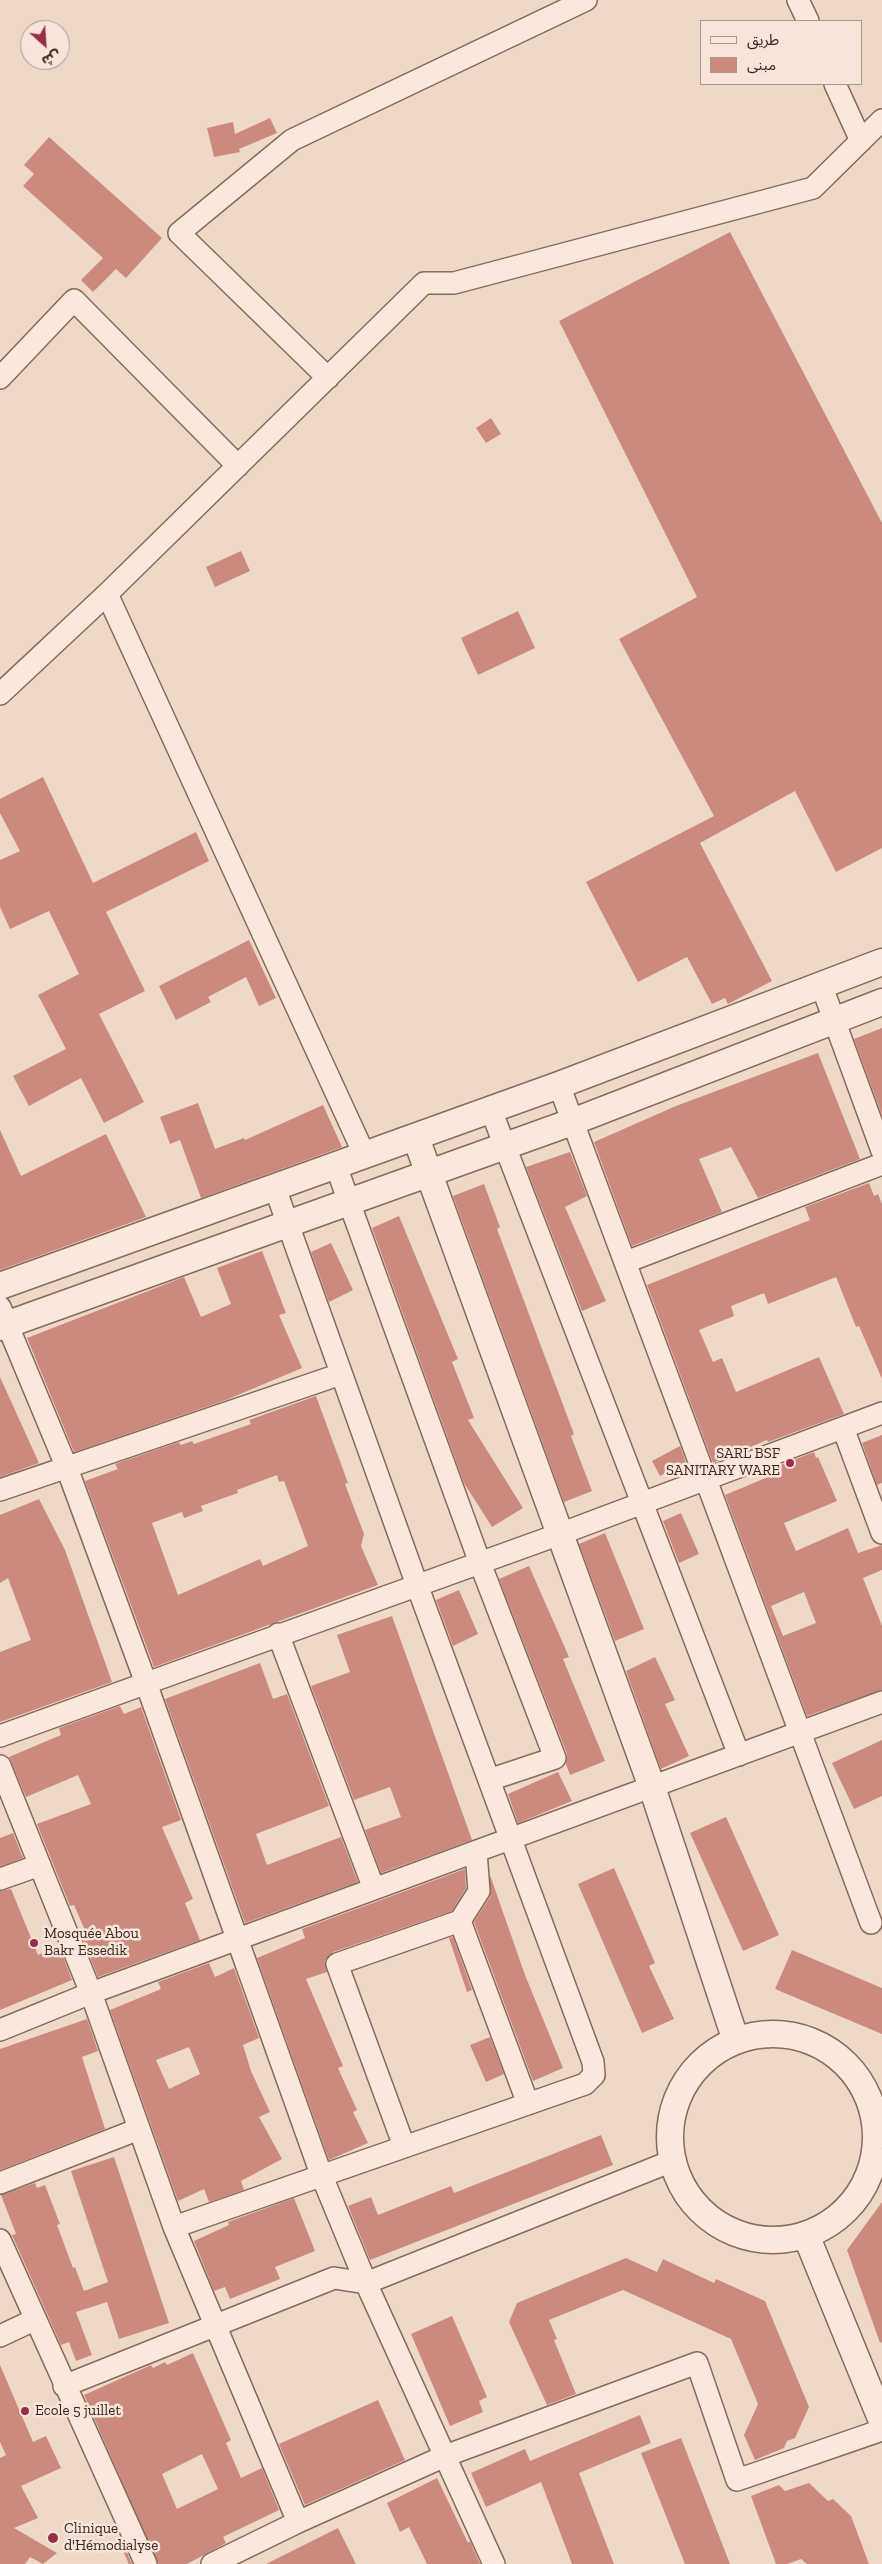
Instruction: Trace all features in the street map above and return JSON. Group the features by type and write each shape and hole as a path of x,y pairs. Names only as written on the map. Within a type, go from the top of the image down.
{"street":[{"path":"328,378 179,233 292,140 586,0"},
{"path":"798,0 808,20"},
{"path":"835,85 861,141"},
{"path":"0,694 107,594 424,283 454,283 814,188 882,120"},
{"path":"0,378 74,300 238,466"},
{"path":"107,594 365,1156"},
{"path":"0,1286 416,1138 882,962"},
{"path":"821,984 882,1151"},
{"path":"494,2564 366,2284 321,2174 146,1683 67,1468 2,1320 288,1225 430,1174 572,1122 882,1002"},
{"path":"559,1085 871,1924"},
{"path":"491,1110 739,1755"},
{"path":"416,1138 652,1787 736,2041"},
{"path":"626,1262 882,1164"},
{"path":"336,1166 480,1563 555,1758 489,1780"},
{"path":"174,2227 321,2174 585,2084 594,2075 594,2062 417,1585 275,1188"},
{"path":"0,1490 342,1374"},
{"path":"0,1736 278,1634 560,1534 882,1413"},
{"path":"843,1428 882,1533"},
{"path":"278,1634 374,1889"},
{"path":"0,2030 91,1993 882,1702"},
{"path":"0,1766 91,1993 174,2227 298,2522"},
{"path":"404,2146 337,1964 460,1921 479,1891 476,1852"},
{"path":"0,1879 40,1865"},
{"path":"460,1921 528,2104"},
{"path":"761,2034 787,2034 812,2041 841,2059 875,2091 877,2142 873,2166 848,2209 828,2225 806,2235 774,2240 757,2239 734,2233 712,2221 694,2204 681,2184 672,2161 670,2136 673,2112 682,2089 702,2063 714,2052 736,2041 761,2034"},
{"path":"0,2183 139,2129"},
{"path":"64,2386 334,2278 366,2284 672,2161"},
{"path":"806,2235 882,2421"},
{"path":"0,2240 34,2320 146,2564"},
{"path":"0,2336 34,2320"},
{"path":"212,2564 298,2522 445,2456 697,2364 737,2480 882,2430"}],"building":[{"path":"270,118 277,133 239,149 240,152 214,157 207,128 233,122 235,134"},
{"path":"49,137 162,238 126,278 116,269 93,292 81,280 103,258 23,186 34,174 24,165"},
{"path":"730,232 882,523 882,848 836,872 795,791 700,843 772,981 728,1004 725,998 712,1004 687,957 638,982 586,882 714,816 619,639 697,597 559,321"},
{"path":"491,418 501,434 486,443 476,428"},
{"path":"241,551 250,571 215,587 206,567"},
{"path":"518,611 535,648 478,675 461,638"},
{"path":"43,777 93,883 196,832 209,861 106,912 145,991 99,1014 144,1102 104,1123 81,1078 29,1106 13,1076 66,1049 38,995 79,974 49,911 10,929 0,907 0,860 20,851 0,813 0,799"},
{"path":"249,940 276,998 259,1006 246,977 208,997 211,1002 176,1020 159,986"},
{"path":"882,1028 882,1115 854,1039"},
{"path":"818,1053 860,1159 758,1198 731,1147 699,1159 722,1212 632,1246 594,1142 676,1106"},
{"path":"198,1103 215,1149 244,1138 245,1140 323,1105 342,1147 201,1198 180,1140 170,1144 160,1117"},
{"path":"0,1130 21,1176 106,1134 146,1217 0,1270"},
{"path":"570,1152 587,1196 565,1207 606,1301 582,1311 526,1167"},
{"path":"869,1183 874,1196 878,1194 882,1204 882,1379 859,1326 856,1327 836,1277 768,1304 764,1293 731,1306 734,1316 699,1330 713,1362 722,1358 736,1392 819,1357 844,1414 768,1442 767,1440 713,1463 647,1285 810,1220 805,1207"},
{"path":"484,1184 500,1227 497,1229 574,1434 571,1436 592,1491 564,1502 453,1196"},
{"path":"399,1216 458,1359 452,1362 474,1418 468,1420 523,1508 492,1527 464,1483 372,1228"},
{"path":"331,1243 353,1290 329,1302 311,1252"},
{"path":"262,1251 286,1313 279,1315 302,1368 226,1400 74,1452 27,1338 184,1277 201,1317 231,1304 217,1268"},
{"path":"0,1377 39,1463 0,1477"},
{"path":"316,1396 348,1483 345,1484 364,1534 361,1546 378,1585 154,1667 85,1481 118,1469 115,1464 179,1442 181,1445 192,1441 194,1444 251,1424 249,1420","holes":["277,1475 279,1482 284,1481 308,1546 263,1566 260,1559 178,1595 152,1523 182,1512 184,1518 203,1511 201,1506 238,1493 237,1490"]},
{"path":"882,1435 882,1483 877,1485 862,1443"},
{"path":"680,1446 686,1462 660,1476 652,1461"},
{"path":"814,1452 837,1501 784,1523 796,1551 848,1528 858,1553 882,1545 882,1570 863,1578 882,1626 882,1690 807,1716 725,1495 780,1472 778,1466","holes":["804,1592 816,1623 783,1636 771,1606"]},
{"path":"39,1499 65,1550 112,1682 0,1722 0,1652 31,1640 8,1578 0,1583 0,1515"},
{"path":"681,1513 699,1554 679,1563 663,1521"},
{"path":"605,1533 644,1629 615,1641 579,1544"},
{"path":"529,1566 569,1657 563,1659 605,1761 570,1775 566,1764 567,1754 499,1579"},
{"path":"459,1590 478,1634 453,1646 436,1600"},
{"path":"392,1616 472,1840 381,1873 365,1830 401,1817 390,1787 354,1800 311,1686 350,1672 337,1635"},
{"path":"655,1657 675,1700 665,1704 689,1756 661,1769 626,1671"},
{"path":"260,1663 273,1699 287,1694 329,1806 256,1834 267,1865 341,1837 358,1882 245,1923 165,1699"},
{"path":"120,1706 124,1714 141,1707 181,1820 162,1827 193,1899 185,1903 200,1940 98,1977 82,1937 87,1935 74,1905 70,1906 37,1824 91,1804 78,1775 26,1797 9,1757 61,1735 59,1728"},
{"path":"882,1740 882,1796 854,1809 832,1763"},
{"path":"558,1772 572,1801 518,1823 508,1794"},
{"path":"726,1817 779,1935 743,1951 690,1833"},
{"path":"13,1833 23,1858 0,1866 0,1838"},
{"path":"614,1868 655,1963 649,1966 674,2019 642,2033 578,1884"},
{"path":"465,1869 466,1888 452,1911 333,1952 325,1961 327,1972 306,1979 343,2066 338,2068 357,2110 353,2112 368,2143 329,2160 257,1958 305,1938 302,1929"},
{"path":"490,1875 525,1975 563,2068 533,2081 474,1922 490,1897"},
{"name":"Mosquée Abou Bakr Essedik","path":"11,1889 38,1955 59,1946 72,1980 0,2010 0,1891"},
{"path":"453,1937 472,1990 467,1992 449,1938"},
{"path":"792,1950 882,1988 882,2034 775,1989"},
{"path":"209,1963 215,1977 234,1968 259,2038 243,2045 251,2071 270,2112 259,2117 282,2159 241,2181 244,2190 209,2202 204,2189 178,2201 110,2010 161,1989 158,1982","holes":["189,2047 200,2074 169,2089 156,2060"]},
{"path":"87,2019 98,2051 82,2057 105,2129 0,2170 0,2049"},
{"path":"490,2037 504,2074 486,2082 470,2045"},
{"path":"601,2135 613,2165 370,2260 348,2206 371,2197 378,2215 451,2186 454,2193"},
{"path":"114,2157 169,2323 119,2339 107,2302 76,2312 92,2355 76,2361 69,2342 61,2345 12,2235 16,2234 1,2195 35,2183 37,2188 45,2185 60,2224 57,2225 84,2291 108,2282 71,2171"},
{"path":"294,2198 315,2251 275,2267 280,2279 230,2299 225,2287 214,2291 194,2241 229,2225 228,2222"},
{"path":"882,2202 882,2342 880,2343 847,2250"},
{"path":"626,2258 657,2272 663,2259 714,2283 716,2279 765,2301 809,2407 795,2438 787,2441 784,2448 755,2460 744,2435 758,2404 731,2339 623,2290 549,2320 557,2339 554,2340 576,2394 547,2405 509,2322 517,2303"},
{"path":"452,2316 487,2397 479,2401 483,2412 450,2426 411,2334"},
{"path":"193,2353 231,2440 226,2443 241,2478 262,2468 279,2510 223,2537 226,2543 187,2564 158,2564 84,2395 151,2365 153,2368 165,2362 167,2365","holes":["202,2454 218,2489 177,2509 162,2474"]},
{"path":"0,2365 33,2442 46,2436 61,2468 21,2486 38,2518 14,2528 57,2553 43,2564 30,2557 25,2564 0,2564 0,2458 6,2455 0,2442"},
{"path":"378,2400 405,2460 305,2505 279,2444"},
{"path":"640,2415 651,2443 579,2473 614,2564 572,2564 541,2482 486,2507 471,2473 525,2449 530,2461"},
{"path":"681,2438 730,2564 685,2564 641,2453"},
{"path":"437,2478 480,2564 427,2564 409,2527 400,2532 387,2503"},
{"path":"809,2483 828,2501 833,2499 851,2516 869,2564 807,2564 801,2559 787,2564 776,2564 751,2496 779,2485 785,2491"},
{"path":"338,2528 356,2564 266,2564"},
{"path":"126,2550 132,2564 129,2564 123,2551"}],"place":[{"name":"SARL BSF SANITARY WARE","path":"790,1463"},
{"name":"Mosquée Abou Bakr Essedik","path":"34,1943"},
{"name":"Ecole 5 juillet","path":"25,2411"},
{"name":"Clinique d'Hémodialyse","path":"53,2538"}]}
